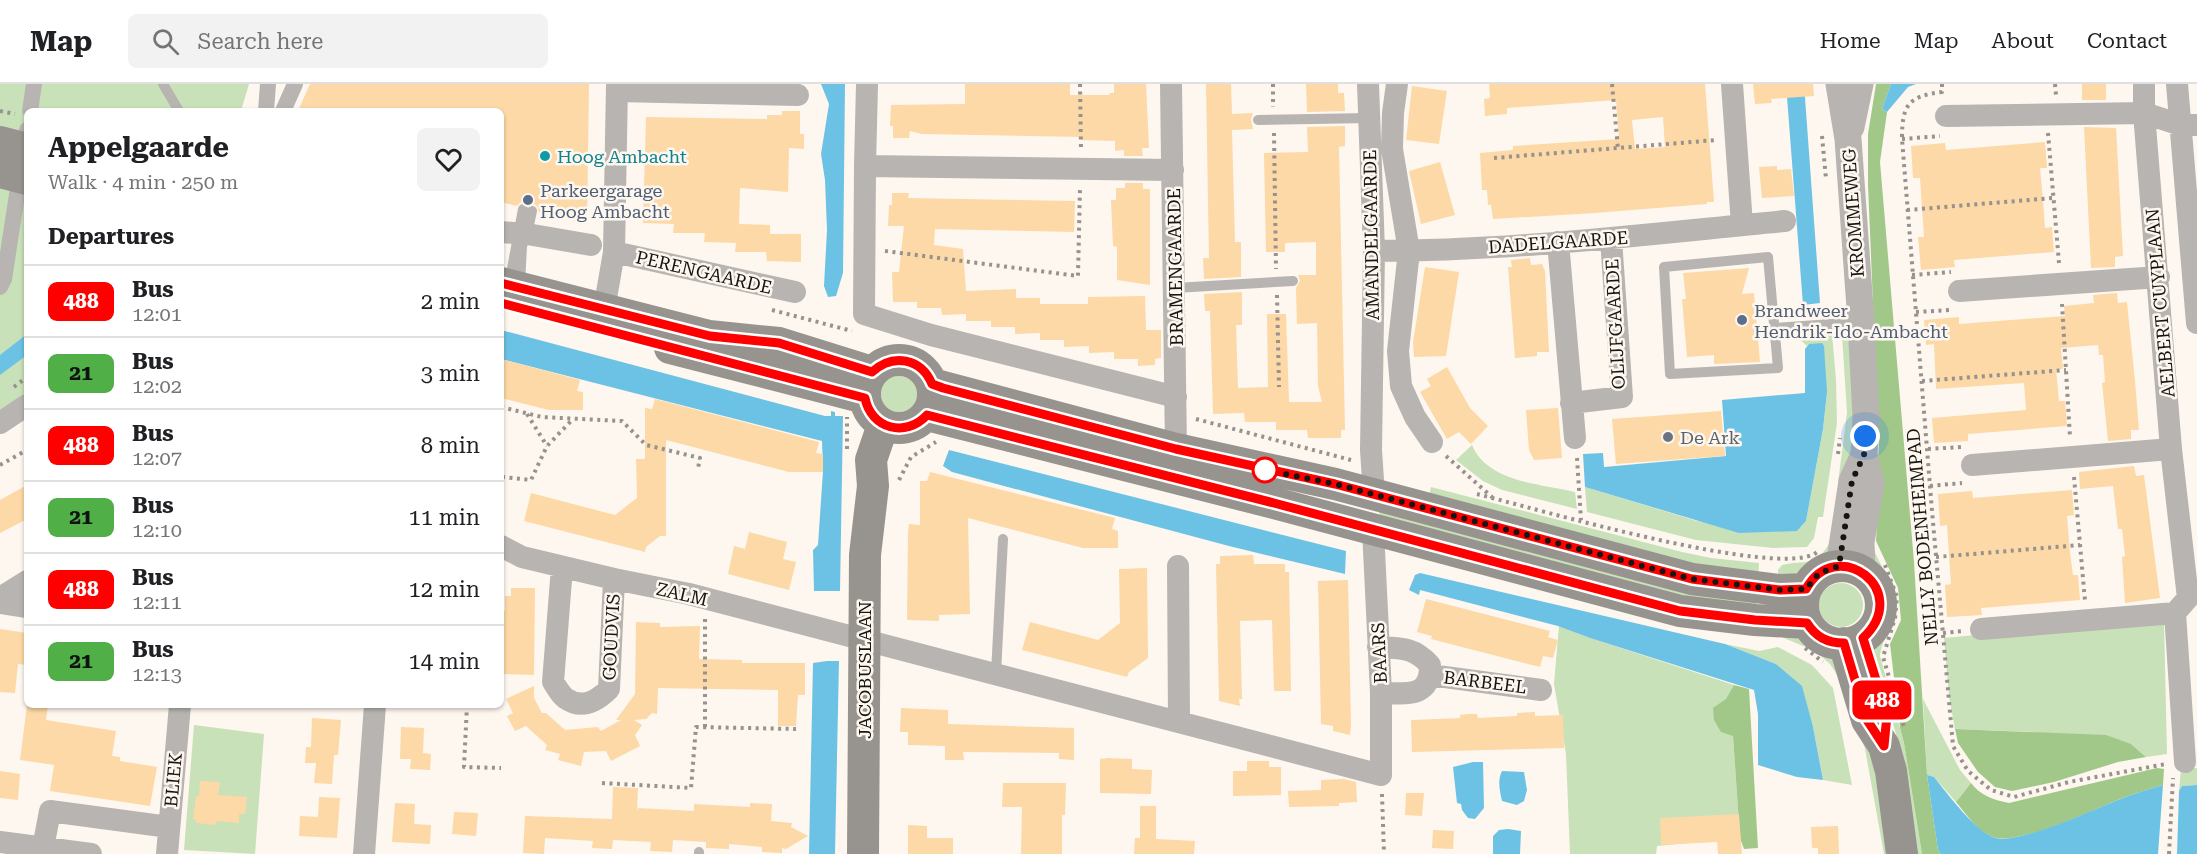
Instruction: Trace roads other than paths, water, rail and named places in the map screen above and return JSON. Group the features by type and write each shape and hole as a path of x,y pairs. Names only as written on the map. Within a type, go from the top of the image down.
{"main road":[{"path":"0,142 24,148"},
{"path":"0,172 24,178"},
{"path":"507,289 710,336 779,343 868,385"},
{"path":"507,289 868,385"},
{"path":"903,423 933,400 932,384 925,371 913,362 891,360 884,363 868,385 869,411 903,423 1274,503 1680,611 1755,620 1802,633 1814,632 1822,639 1845,649 1887,715 1895,740 1892,771 1902,854"},
{"path":"932,384 1176,449 1374,495 1692,579 1775,574 1806,589"},
{"name":"JACOBUSLAAN","path":"863,854 865,555 873,486 871,460 903,423"},
{"path":"1802,633 1806,589 1819,573 1846,551 1874,584 1880,600 1878,618 1872,628 1845,649"}],"street":[{"path":"30,108 34,84"},
{"path":"266,108 268,84"},
{"path":"284,108 295,84"},
{"path":"867,84 864,314 932,335 1176,397"},
{"name":"BRAMENGAARDE","path":"1171,84 1176,449"},
{"name":"AMANDELGAARDE","path":"1368,84 1374,251 1371,450 1374,495"},
{"name":"AMANDELGAARDE","path":"1397,84 1392,149 1409,251 1398,351 1401,386 1415,417 1432,442"},
{"path":"1732,84 1742,225"},
{"name":"KROMMEWEG","path":"1839,84 1848,140 1866,417 1864,455 1870,484 1846,551"},
{"name":"KROMMEWEG","path":"1848,140 1860,84"},
{"name":"AELBERT CUYPLAAN","path":"2144,84 2144,113 2171,449 2189,520 2188,598 2175,613"},
{"name":"AELBERT CUYPLAAN","path":"2177,84 2189,125 2197,323"},
{"name":"PERENGAARDE","path":"604,310 614,252 617,88 798,95"},
{"path":"1946,116 2144,113 2189,125"},
{"path":"0,287 4,279 24,150"},
{"path":"866,166 1173,170"},
{"name":"DADELGAARDE","path":"1374,251 1611,239 1785,221"},
{"name":"PERENGAARDE","path":"515,233 591,245 795,292"},
{"name":"OLIJFGAARDE","path":"1571,403 1623,397 1611,239"},
{"path":"1558,242 1575,438"},
{"path":"1959,291 2158,277"},
{"path":"2160,302 2196,296"},
{"path":"1372,386 1401,386"},
{"path":"0,423 24,407"},
{"path":"1972,465 2171,449"},
{"name":"BAARS","path":"1179,721 1381,776 1381,693 1373,530"},
{"name":"ZALM","path":"504,548 522,557 705,598 865,641"},
{"path":"865,641 1179,721 1178,566"},
{"name":"GOUDVIS","path":"562,567 553,682 565,698 582,704 597,701 609,689 614,579"},
{"path":"0,598 24,583"},
{"path":"0,603 24,607"},
{"path":"1981,629 2175,613 2179,762"},
{"name":"BARBEEL","path":"1378,647 1414,651 1430,666 1430,675 1425,687 1417,692 1381,693"},
{"name":"BARBEEL","path":"1430,675 1541,690"},
{"name":"BLIEK","path":"166,854 180,708"},
{"path":"364,854 375,708"},
{"path":"44,848 50,811 169,827"},
{"path":"0,842 91,854"}],"lane":[{"path":"163,84 177,108"},
{"path":"1258,120 1370,118"},
{"path":"507,289 522,246 515,233 527,210"},
{"path":"1768,257 1775,328 1778,368 1670,374 1664,267 1768,257"},
{"path":"1175,288 1293,282"},
{"path":"1775,328 1860,322"},
{"path":"996,673 1003,539"}],"water":[{"path":"821,84 845,84 843,273 836,296 828,297 824,286 827,230 825,180 821,154 829,104"},
{"path":"1786,84 1804,84 1820,303 1803,305"},
{"path":"1891,84 1916,84 1908,87 1887,112 1882,109"},
{"path":"504,331 825,416 831,416 831,411 835,412 835,416 843,416 840,591 814,591 813,550 818,545 823,471 822,441 504,360"},
{"path":"24,336 24,357 0,375 0,355"},
{"path":"1822,343 1827,392 1823,429 1806,521 1797,531 1739,533 1585,487 1583,454 1603,453 1604,467 1726,456 1722,400 1805,393 1805,349 1809,344"},
{"path":"949,450 1346,551 1345,574 1229,546 952,472 943,466"},
{"path":"1420,573 1725,644 1776,664 1802,686 1823,780 1797,777 1758,765 1758,714 1754,690 1558,626 1420,590 1419,595 1409,590 1415,575"},
{"path":"839,661 835,854 809,854 813,663"},
{"path":"1483,762 1484,808 1475,819 1468,818 1461,804 1457,803 1453,767"},
{"path":"1502,771 1524,772 1527,790 1524,801 1517,805 1502,801 1499,782"},
{"path":"1927,775 1934,777 1971,821 1988,835 1996,838 2023,836 2040,831 2128,796 2163,785 2158,854 1941,854 1938,850"},
{"path":"2197,785 2197,854 2177,854 2179,791 2182,786"},
{"path":"1499,830 1521,831 1520,854 1493,854 1493,836"}],"place":[{"name":"Hoog Ambacht","path":"545,156"},
{"name":"Parkeergarage Hoog Ambacht","path":"528,200"},
{"name":"Brandweer Hendrik-Ido-Ambacht","path":"1742,320"},
{"name":"De Ark","path":"1668,437"}]}
